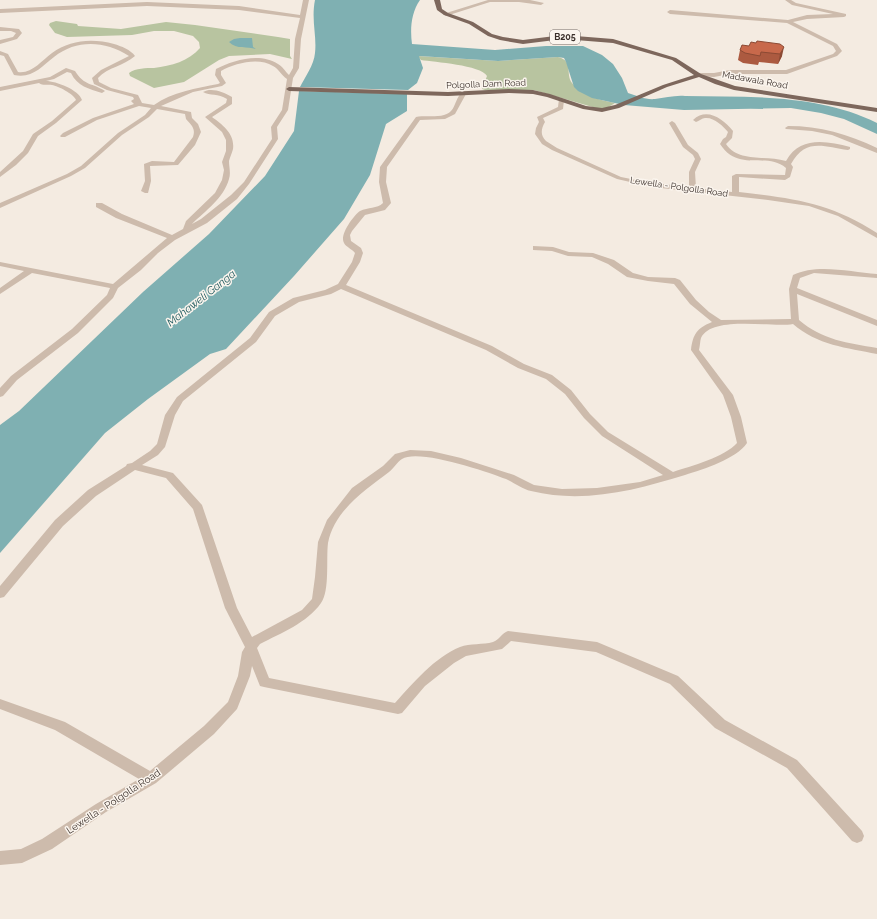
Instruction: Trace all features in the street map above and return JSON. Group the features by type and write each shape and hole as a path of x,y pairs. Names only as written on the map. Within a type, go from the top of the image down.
{"main road":[{"path":"437,0 440,10 446,14"},
{"name":"Madawala Road","path":"446,14 470,23 490,35 512,41 536,41 563,37 592,38 626,43 674,59 699,75 717,83 734,88 877,110"},
{"name":"Polgolla Dam Road","path":"289,89 463,94 524,91 544,94 594,110 602,110 613,108 665,86 699,75"}],"street":[{"path":"190,5 195,0"},
{"path":"0,394 14,378 38,362 75,331 110,296 115,287 138,268 155,251 172,238 204,221 234,197 247,183 275,139 274,127 285,110 290,78 296,68 298,38 306,0"},
{"path":"446,14 493,1 519,0 541,3"},
{"path":"670,12 788,22 807,17 844,15 800,5 788,0"},
{"path":"493,1 504,6"},
{"path":"0,11 70,9 136,4 190,5 268,11 302,17"},
{"path":"699,75 718,75 730,72 787,72 835,55 839,51 835,45 788,22"},
{"path":"0,29 17,30 19,33 15,38 0,42"},
{"path":"0,53 6,56 16,74 20,75 36,70 54,54 72,45 94,42 117,47 126,51 132,56 128,61 98,73 94,78 96,83 109,89 136,96 139,104"},
{"path":"0,206 70,175 83,166 120,134 147,116 155,107 176,96 191,91 220,86 223,83 218,75 218,70 225,65 237,61 253,60 276,64 284,75 290,78"},
{"path":"0,89 30,84 52,78 64,71 69,70 73,72 76,80 82,84 107,93 126,96 139,104 190,113 189,119 195,124 198,132 193,146 182,154 176,164 167,165 151,162 146,165 148,181 145,191"},
{"path":"0,175 26,152 35,135 54,122 79,100 76,94 54,83 30,84"},
{"path":"155,107 190,94 208,91 222,93 230,98 229,104 208,117 228,135 230,150 226,161 227,172 225,182 220,192 189,223 183,232"},
{"path":"0,594 59,523 92,493 131,466 154,453 162,445 170,415 180,399 253,340 272,314 296,300 328,292 341,286 356,262 359,253 358,250 347,242 346,235 348,231 362,213 382,208 386,203 381,174 382,168 418,118 445,117 453,113 463,94"},
{"name":"Lewella - Polgolla Road","path":"561,100 561,108 540,117 542,122 538,128 538,136 544,143 617,178 693,190 800,202 816,206 853,220 877,236"},
{"path":"63,136 95,119 139,104"},
{"path":"696,120 698,118 716,118 724,124 731,132 729,138 725,140 723,144 731,154 788,164"},
{"path":"672,123 685,146 696,154 698,159 692,172 693,190"},
{"path":"788,128 806,128 836,133 850,138 877,152"},
{"path":"736,195 735,176 745,174 785,178 788,176 790,167 788,164 795,151 804,146 822,145 848,148"},
{"path":"99,205 119,216 172,238"},
{"path":"536,248 554,249 568,254 593,255 611,262 630,275 648,279 672,280 677,282 693,302 706,314 718,322"},
{"path":"0,264 28,271 115,287"},
{"path":"0,292 28,271"},
{"path":"877,276 814,271 804,273 796,277 793,288 795,321 802,328 829,342 877,351"},
{"path":"341,286 489,348 521,366 549,377 568,392 587,416 605,434 672,476"},
{"path":"793,288 877,322"},
{"path":"251,647 256,641 306,613 317,600 321,577 323,542 332,520 356,492 387,468 399,456 410,453 431,454 495,471 532,488 562,493 597,492 641,485 672,476 717,459 736,450 742,443 736,417 728,396 694,350 694,342 698,335 703,330 718,322 781,323 795,321"},
{"path":"131,466 169,476 198,508 231,608 251,647 264,682 398,709 421,682 450,659 463,651 498,646 508,636 598,647 674,680 720,724 792,764 856,836"},
{"name":"Lewella - Polgolla Road","path":"0,858 22,856 47,844 101,808 151,778 209,730 233,705 244,676 248,652 251,647"},
{"path":"0,704 60,726 151,778"}],"green space":[{"path":"56,21 77,24 78,26 121,29 166,22 278,37 290,39 290,56 292,59 270,54 229,56 219,60 184,82 154,88 130,76 129,73 138,69 167,66 185,60 196,53 200,48 199,42 193,36 174,31 154,31 132,35 67,37 55,33 49,25 50,23"},
{"path":"418,56 498,61 558,57 566,61 570,79 576,87 592,97 615,103 607,108 596,108 534,90 485,90 482,89 487,76 483,72 467,67 421,60"}],"water":[{"path":"315,0 420,0 412,21 412,44 495,50 546,46 583,46 602,55 613,64 622,78 628,93 642,98 652,99 678,96 759,97 808,102 855,114 877,123 877,134 844,119 821,113 791,108 684,110 624,105 592,98 578,91 574,87 564,58 558,57 498,61 419,56 423,68 417,83 408,90 300,87 314,57"},
{"path":"240,38 252,38 253,47 256,49 235,46 229,42"},
{"name":"Mahaweli Ganga","path":"299,91 407,94 407,111 386,124 370,175 344,219 294,276 226,349 210,354 148,399 105,433 0,553 0,425 19,411 143,292 209,234 265,176 294,131"}],"building":[{"path":"757,41 780,44 784,47 780,54 761,52 760,56 745,53 740,50 742,45 749,46 751,42 756,43"}]}
